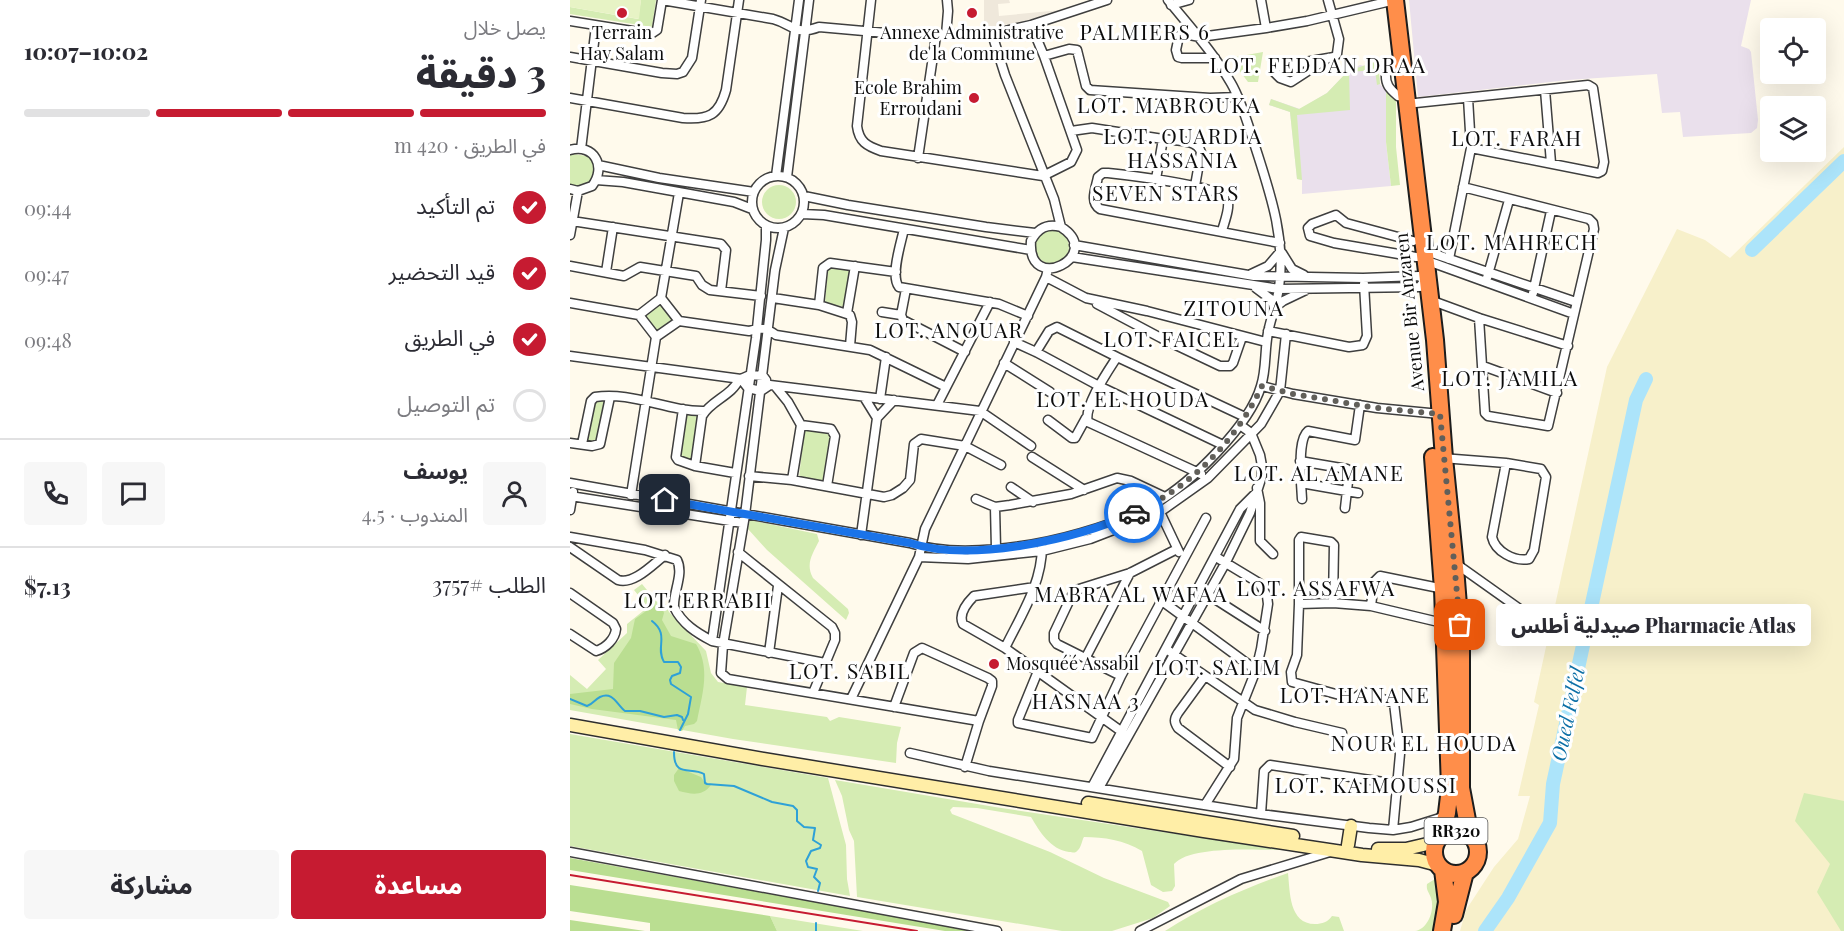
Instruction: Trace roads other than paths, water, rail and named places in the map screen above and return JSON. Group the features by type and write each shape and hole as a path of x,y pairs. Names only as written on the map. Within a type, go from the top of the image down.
{"highway":[{"name":"Avenue Bir Anzaren","path":"1391,1 1395,64 1402,100"},
{"name":"Avenue Bir Anzaren","path":"1391,1 1423,271 1453,625 1461,788 1470,836"},
{"name":"Avenue Bir Anzaren","path":"1438,457 1455,563 1450,591"},
{"name":"Avenue Bir Anzaren","path":"1439,839 1446,816 1450,788 1453,625"},
{"name":"RR320","path":"1441,868 1456,874 1465,872 1473,866 1478,853 1476,843 1470,836 1458,831 1449,832 1439,839 1434,856 1441,868 1447,902 1442,931"},
{"name":"RR320","path":"1451,931 1465,872"}],"main road":[{"path":"570,717 697,741 1348,845 1396,850 1439,839"},
{"path":"570,725 764,759 1335,851 1421,861 1441,868"},
{"path":"1348,845 1351,826"}],"street":[{"path":"570,21 651,34 657,30 662,0 700,3 783,22 795,31 806,32 819,27 936,36 992,34 1031,25 1084,4 1107,0"},
{"path":"570,98 683,118 699,119 709,116 722,104 726,90 739,0"},
{"path":"776,176 799,0"},
{"path":"787,177 809,0"},
{"path":"871,0 857,126 858,136 868,147 918,158 1043,176 1071,162 1076,156 1077,146 1031,25"},
{"path":"946,35 947,0"},
{"path":"1169,2 1189,0"},
{"path":"1261,0 1266,28"},
{"path":"1328,0 1340,45 1337,54 1291,82 1275,74 1275,68 1328,58"},
{"path":"1215,58 1178,57 1176,50 1179,36 1184,34 1200,37 1266,28 1391,1"},
{"path":"570,510 572,483 744,519 950,550 1042,547 1089,531 1156,503 1197,472 1243,421 1262,386 1266,342 1279,289 1280,247 1273,201 1238,97 1200,37 1169,2"},
{"path":"570,57 662,73 683,72 692,58 700,3"},
{"path":"783,22 797,18 807,20 819,27"},
{"path":"581,149 596,26"},
{"path":"992,34 1043,176 1054,199 1061,227"},
{"path":"918,158 936,36"},
{"path":"1044,56 1069,49 1077,50 1089,90 1238,97"},
{"path":"1402,100 1468,98 1588,85 1593,88 1604,167 1602,171 1594,172 1471,148"},
{"path":"1545,90 1551,163"},
{"path":"1449,259 1471,148 1468,98"},
{"path":"1071,131 1092,128 1195,144 1200,148 1195,186"},
{"path":"1156,179 1163,139"},
{"path":"570,150 581,149 592,154 599,172 592,186 574,190 570,235"},
{"path":"598,165 659,178 754,192"},
{"path":"1222,231 1228,201 1226,196 1195,186 1156,179 1102,173 1098,177 1093,201 1094,205 1100,209 1222,231 1280,247 1292,268 1310,277"},
{"path":"596,180 623,182 735,202 752,209 760,222 775,229 784,228 798,220 805,205 804,196 801,188 787,177 776,176 760,182 754,192 752,209"},
{"path":"1463,187 1589,219 1593,223 1594,229 1548,426 1488,416 1484,411 1479,318"},
{"path":"679,193 662,298 679,321"},
{"path":"804,196 848,205 1035,233"},
{"path":"1487,277 1509,200"},
{"path":"1533,293 1551,211"},
{"path":"802,214 824,214 1031,250"},
{"path":"1487,277 1423,271 1310,236 1308,228 1312,224 1336,215 1423,271 1479,318 1568,346"},
{"path":"572,221 721,243 724,246 721,291"},
{"path":"712,641 756,338 753,329 761,296 766,226"},
{"path":"851,699 919,557 925,529 1047,273 1062,267 1072,257 1074,245 1068,231 1061,227 1047,226 1035,233 1031,241 1031,250 1036,262 1047,273 1086,298 1161,338 1221,366 1230,366 1242,337"},
{"path":"606,272 613,227"},
{"path":"784,228 778,250 772,298 771,335 720,671 725,679 979,720"},
{"path":"904,229 896,284 906,289 1008,306 1028,316"},
{"path":"1074,245 1247,275 1364,278 1423,271"},
{"path":"1247,275 1269,266 1280,247"},
{"path":"1072,257 1279,289 1365,288 1423,271 1449,259"},
{"path":"1449,259 1487,277 1533,293 1576,302"},
{"path":"819,304 823,268 831,263 896,272"},
{"path":"570,266 624,276 640,267 693,274 699,278 705,288 761,296"},
{"path":"847,313 855,266"},
{"path":"1268,331 1348,347 1363,345 1367,336 1364,278"},
{"path":"1254,286 1272,300 1274,308"},
{"path":"906,289 901,315 905,322 965,352"},
{"path":"1274,308 1282,301 1309,289"},
{"path":"1533,293 1574,314"},
{"path":"639,315 662,298"},
{"path":"772,298 819,304 847,313 852,317 850,346"},
{"path":"1086,298 1147,311 1266,342"},
{"path":"937,405 990,302"},
{"path":"570,303 639,315 656,337 631,495"},
{"path":"882,312 901,315"},
{"path":"656,337 679,321 753,329 771,335 870,350 946,387"},
{"path":"1036,352 1049,331 1057,327 1243,421 1251,433 1262,466 1262,476 1250,513 1226,562 1192,622 1170,652 1096,788"},
{"path":"919,557 968,559 1090,539 1160,512 1208,478 1270,410 1280,391 1286,334"},
{"path":"756,338 771,335"},
{"path":"1014,342 1099,386 1223,445"},
{"path":"570,356 740,379 750,375 763,376 788,402 801,425 792,480"},
{"path":"880,399 886,357"},
{"path":"1048,420 1075,438 1099,386 1116,357"},
{"path":"1004,363 1050,392"},
{"path":"1483,366 1557,393"},
{"path":"740,379 748,388 761,391 773,385 980,411 1031,446"},
{"path":"695,466 700,421 705,411 735,387 740,379"},
{"path":"1262,386 1360,405 1436,413"},
{"path":"582,444 593,398 610,397 646,401 705,411"},
{"path":"570,442 597,446 600,444 610,397"},
{"path":"864,397 877,418"},
{"path":"861,535 877,418 894,400"},
{"path":"1302,500 1300,461 1304,435 1308,431 1355,440 1360,405"},
{"path":"683,409 676,457 681,462 695,466 735,473"},
{"path":"1086,418 1090,423 1208,478"},
{"path":"801,425 831,429 834,432 827,486"},
{"path":"749,476 792,480 868,495 892,495 907,485 910,480 914,444 921,439 965,446 1001,465"},
{"path":"1032,457 1084,490"},
{"path":"1438,457 1506,463 1541,469 1546,477 1534,550 1529,559 1523,560 1497,549 1493,544 1492,537 1506,463"},
{"path":"1300,461 1347,470 1349,473 1345,508"},
{"path":"976,499 995,507 1033,502 1084,490 1117,478 1165,497"},
{"path":"1301,483 1358,493"},
{"path":"1011,487 1033,502"},
{"path":"1256,492 1260,503 1260,541 1273,554"},
{"path":"1170,652 1182,616 1240,509 1256,492"},
{"path":"571,496 730,516"},
{"path":"1156,503 1177,549 1185,560"},
{"path":"995,507 996,548"},
{"path":"1038,671 1018,723 1089,738 1095,734 1121,676 1206,518"},
{"path":"570,537 666,555 677,560 679,564 674,600 677,614 697,633 712,641 723,645 825,663"},
{"path":"1333,603 1334,545 1331,542 1303,537 1299,540 1297,655 1291,672 1292,682 1354,699 1363,692 1394,703 1400,754 1393,830"},
{"path":"570,547 618,580 623,581 632,579 666,555"},
{"path":"1005,648 1040,574 1042,547"},
{"path":"1121,676 1057,644 1054,640 1054,633 1071,597 1077,590 1083,586 1130,573 1177,549"},
{"path":"738,552 832,627 835,640 813,693"},
{"path":"1205,804 1234,759 1235,730 1242,702 1256,670 1265,631 1268,604 1263,589 1258,583 1216,556"},
{"path":"1455,563 1531,617"},
{"path":"1086,657 1130,573"},
{"path":"1371,606 1374,582 1380,576 1450,591"},
{"path":"769,653 778,586"},
{"path":"1035,587 974,596 961,616 963,624 1005,648 1125,734"},
{"path":"1198,589 1265,631"},
{"path":"570,593 613,623 616,629 613,638 603,648 596,651 570,634"},
{"path":"1162,601 1256,670"},
{"path":"1299,604 1333,603 1371,606 1453,625"},
{"path":"894,707 914,653 922,648 992,681 965,767"},
{"path":"1170,652 1255,710 1342,733"},
{"path":"1205,676 1178,713 1175,724 1230,767"},
{"path":"910,753 965,767 1260,814 1351,826 1393,830 1420,825 1446,816"},
{"path":"1260,814 1264,771 1270,765 1397,784 1450,788"},
{"path":"1141,931 1240,879 1335,851"},
{"path":"570,852 997,931"}],"waterway":[{"name":"Oued Felfel","path":"1752,250 1844,161"},
{"name":"Oued Felfel","path":"1485,931 1508,898 1550,823 1553,784 1636,400 1646,379"},
{"path":"652,621 660,631 664,662 678,662 681,667 680,673 672,676 671,684 691,697 688,714 680,730"},
{"path":"570,699 587,706 600,697 608,696 612,697 625,711 640,711 664,717 677,715 683,720"},
{"path":"674,752 677,766 680,769 704,774 707,784 734,786 772,802 793,806 797,810 797,821 804,827 815,828 813,840 821,845 820,848 811,851 806,861 808,867 817,869 814,877 820,883 818,891"},
{"path":"816,923 816,931"}],"railway":[{"path":"570,875 917,931"}],"place":[{"name":"Terrain Hay Salam","path":"622,13"},
{"name":"Annexe Administrative de la Commune","path":"972,13"},
{"name":"Ecole Brahim Erroudani","path":"974,98"},
{"name":"Pharmacie Atlas صيدلية أطلس","path":"1460,625"},
{"name":"Mosquéé Assabil","path":"994,664"}],"district":[{"name":"PALMIERS 6","path":"1145,33"},
{"name":"LOT. FEDDAN DRAA","path":"1318,66"},
{"name":"LOT. MABROUKA","path":"1169,106"},
{"name":"LOT. FARAH","path":"1517,139"},
{"name":"LOT. OUARDIA HASSANIA","path":"1183,149"},
{"name":"SEVEN STARS","path":"1166,194"},
{"name":"LOT. MAHRECH","path":"1512,243"},
{"name":"ZITOUNA","path":"1234,309"},
{"name":"LOT. ANOUAR","path":"949,331"},
{"name":"LOT. FAICEL","path":"1172,340"},
{"name":"LOT. JAMILA","path":"1510,379"},
{"name":"LOT. EL HOUDA","path":"1123,400"},
{"name":"LOT. AL AMANE","path":"1319,474"},
{"name":"LOT. ASSAFWA","path":"1316,589"},
{"name":"MABRA AL WAFAA","path":"1131,595"},
{"name":"LOT. ERRABII","path":"698,601"},
{"name":"LOT. SALIM","path":"1218,668"},
{"name":"LOT. SABIL","path":"850,672"},
{"name":"LOT. HANANE","path":"1355,696"},
{"name":"HASNAA 3","path":"1086,702"},
{"name":"NOUR EL HOUDA","path":"1424,744"},
{"name":"LOT. KAIMOUSSI","path":"1366,786"}]}
